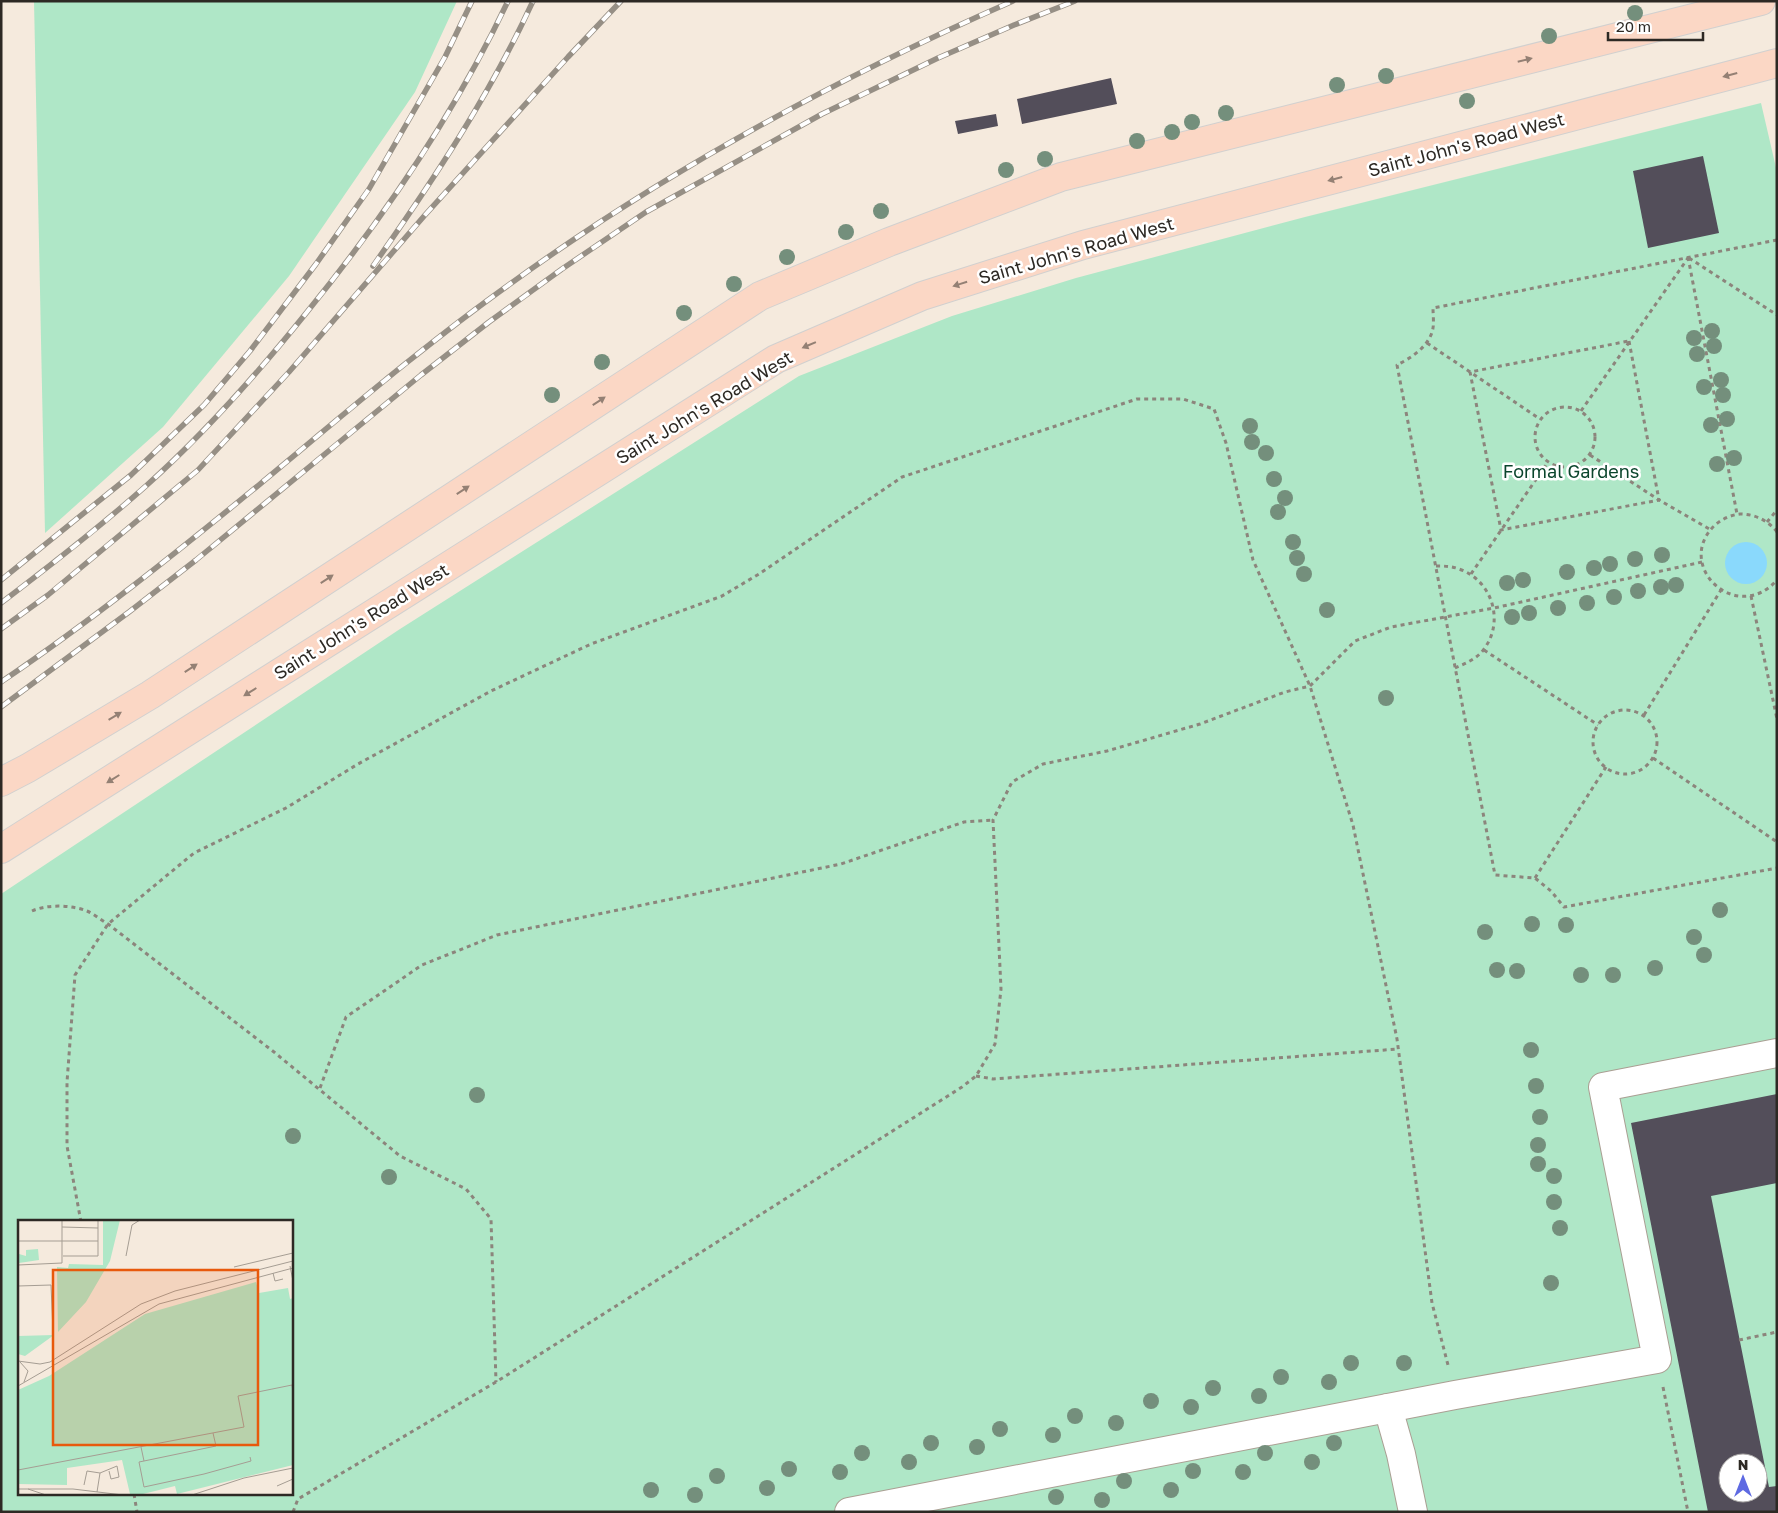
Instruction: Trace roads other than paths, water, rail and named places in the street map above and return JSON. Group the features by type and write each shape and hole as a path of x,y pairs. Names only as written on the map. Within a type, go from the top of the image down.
{"main road":[{"path":"1,782 28,768 150,695 760,296 889,242 1061,177 1761,1"},
{"name":"Saint John's Road West","path":"1,849 776,359 922,296 1083,245 1777,63"}],"lane":[{"path":"849,1512 1657,1358 1603,1087 1777,1053"},
{"path":"1388,1408 1401,1454 1413,1512"}],"water":[{"path":"1746,542 1761,548 1767,563 1761,578 1746,584 1731,578 1725,563 1731,548"}],"railway":[{"path":"1,580 131,475 204,405 250,351 316,264 369,189 445,57 472,1"},
{"path":"1,603 75,546 169,465 231,402 270,357 336,276 417,163 465,83 508,1"},
{"path":"373,266 417,202 479,104 533,1"},
{"path":"1,629 48,595 198,470 289,372 425,215 621,1"},
{"path":"1,682 68,635 165,561 446,332 569,243 691,165 754,129 882,62 1013,1"},
{"path":"1,707 196,560 421,375 489,322 562,269 646,212 822,114 938,58 1075,1"}],"park label":[{"name":"Formal Gardens","path":"1571,471"}]}
